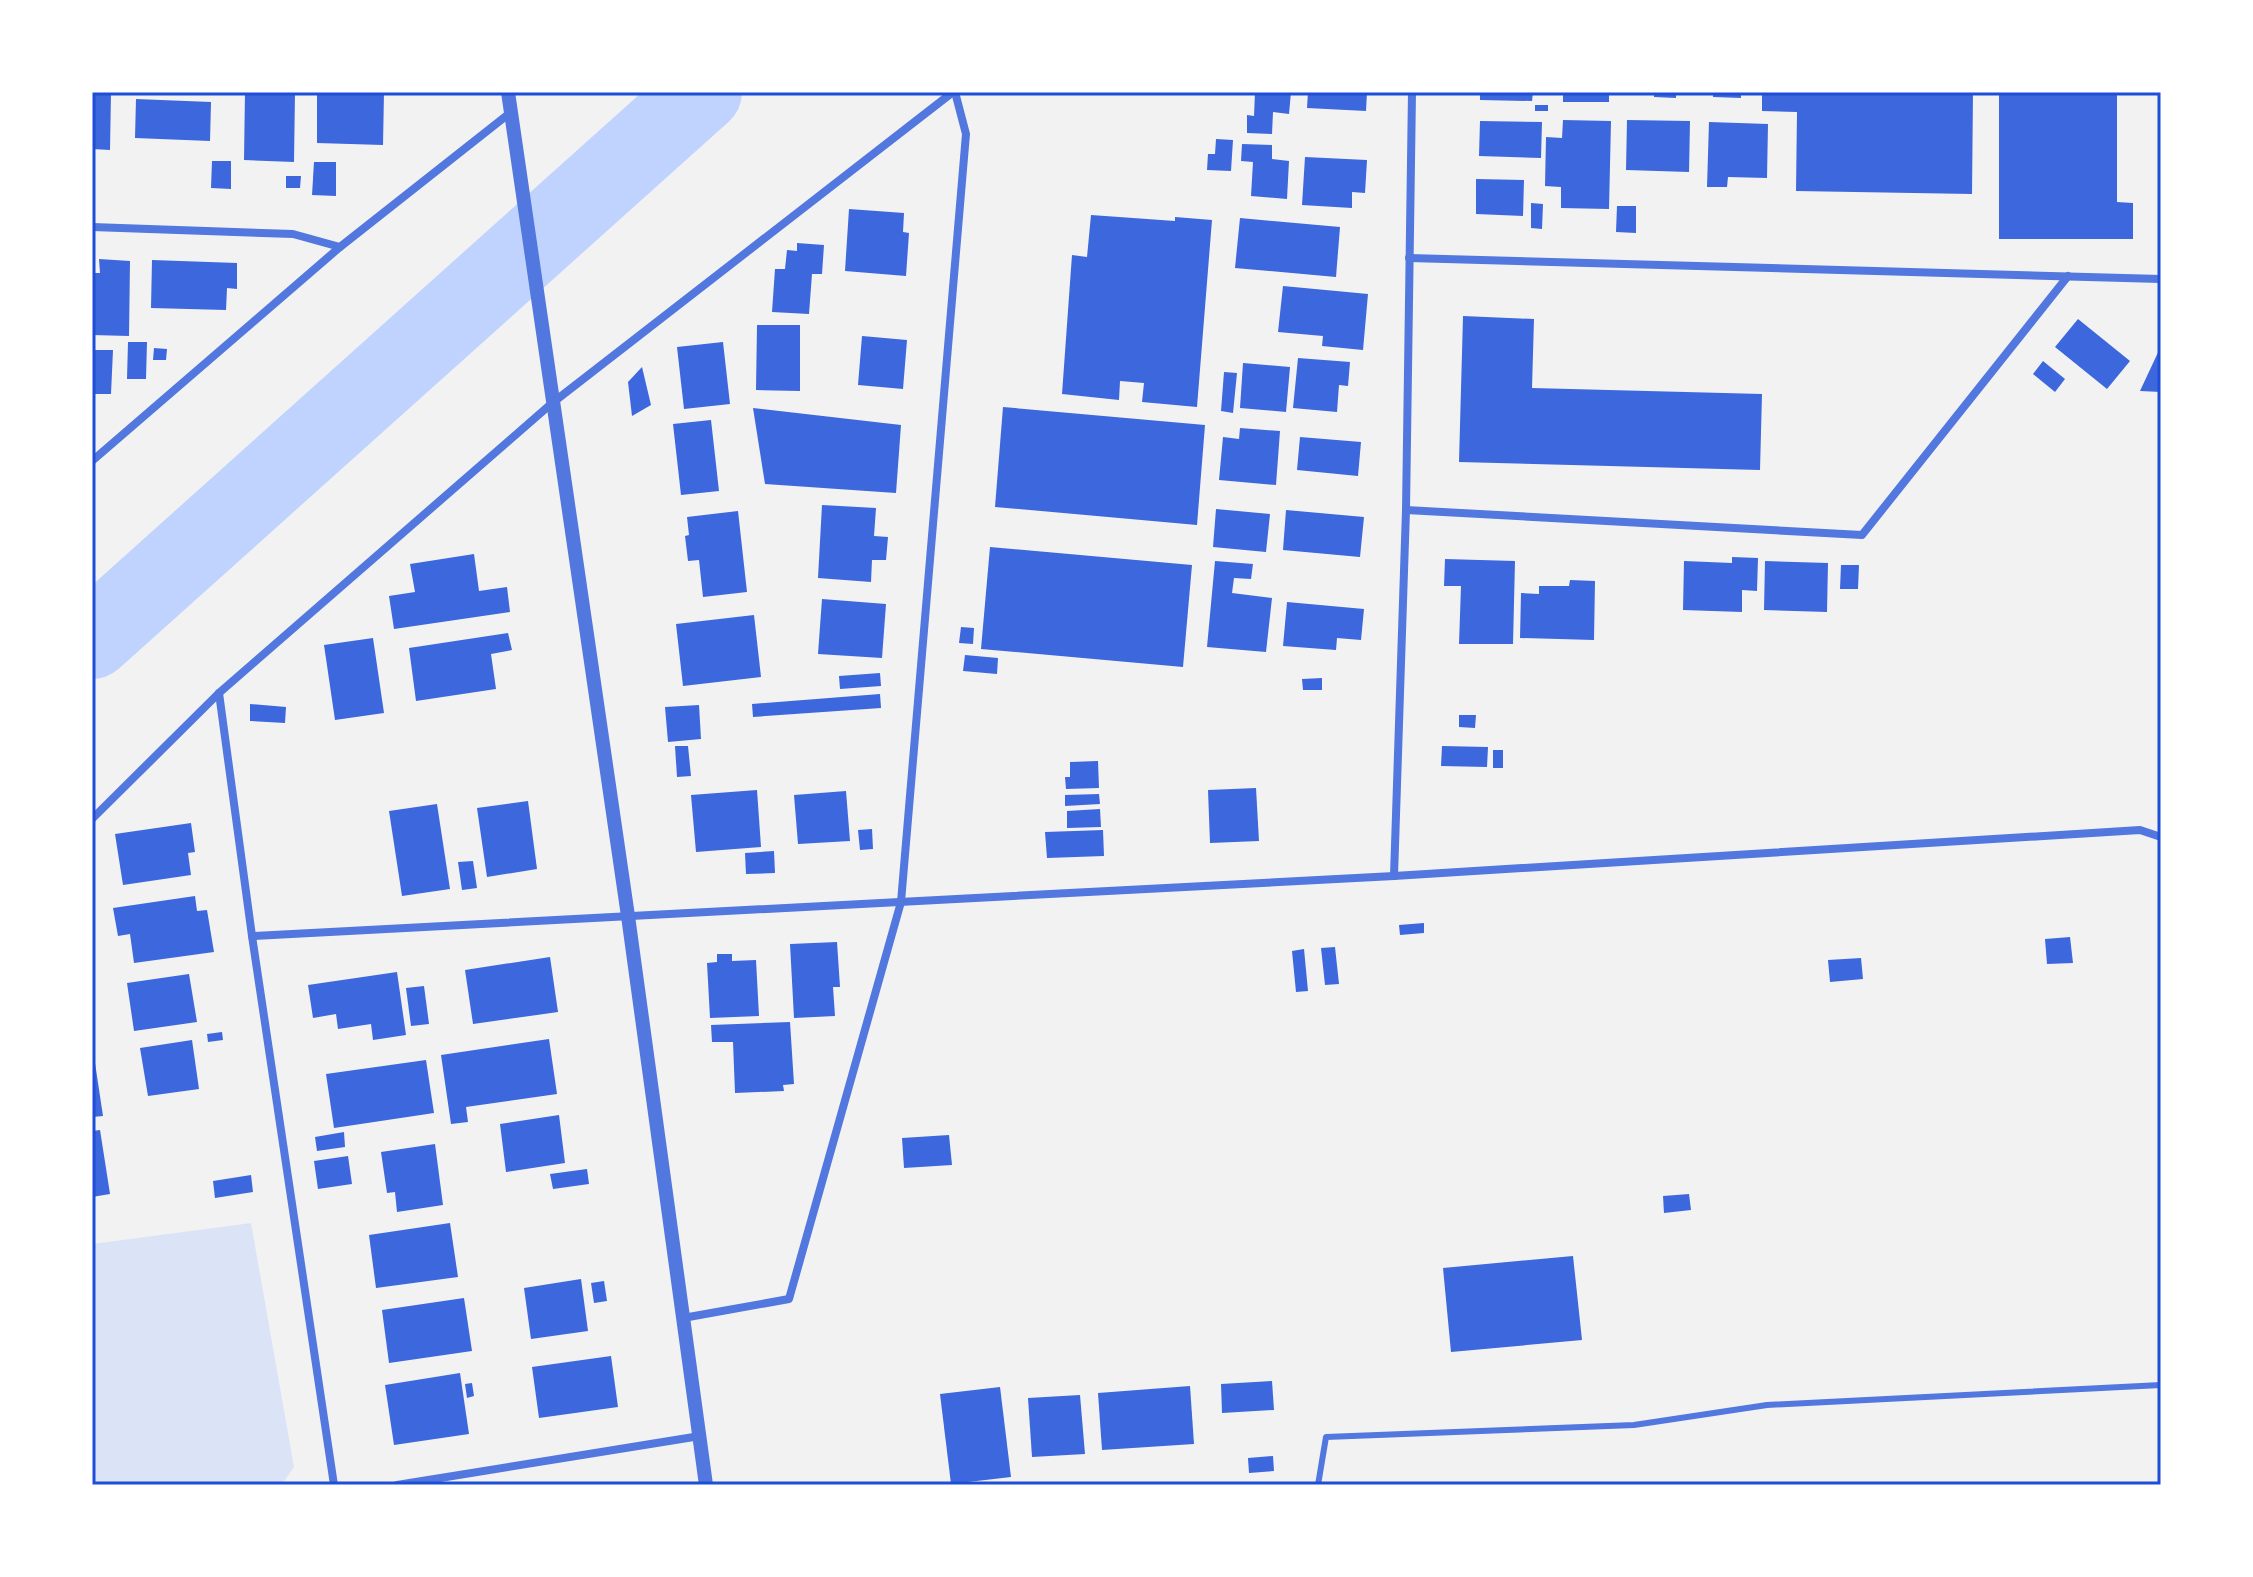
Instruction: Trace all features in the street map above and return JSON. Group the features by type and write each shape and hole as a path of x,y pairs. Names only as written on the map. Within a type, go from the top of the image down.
{"street":[{"path":"508,92 551,404 628,916 706,1485"},
{"path":"92,819 219,693 551,404 954,92 966,134 901,902 789,1299 683,1318"},
{"path":"1394,876 1406,510 1412,92"},
{"path":"92,461 340,247 510,113"},
{"path":"92,227 293,234 340,247"},
{"path":"1409,258 2161,279"},
{"path":"1406,510 1862,535 2068,276"},
{"path":"219,693 334,1485"},
{"path":"252,936 1394,876 2140,830 2161,837"},
{"path":"397,1485 700,1436"}],"lane":[{"path":"1318,1485 1326,1437 1634,1425 1767,1405 2161,1385"}],"shaded area":[{"path":"251,1223 294,1467 283,1483 269,1485 92,1485 92,1244"}],"building":[{"path":"92,92 111,92 110,150 92,149"},
{"path":"245,92 295,92 294,162 244,160"},
{"path":"317,92 384,92 383,145 317,143"},
{"path":"1255,92 1291,92 1289,114 1273,112 1272,134 1247,133 1247,115 1254,116"},
{"path":"1308,92 1367,92 1366,111 1307,108"},
{"path":"1480,92 1533,92 1532,101 1480,100"},
{"path":"1563,92 1609,92 1609,102 1563,102"},
{"path":"1654,92 1676,92 1676,98 1654,97"},
{"path":"1713,92 1741,92 1741,98 1713,97"},
{"path":"1762,92 1973,92 1972,194 1796,191 1797,112 1762,111"},
{"path":"1999,92 2117,92 2117,202 2133,203 2133,239 1999,239"},
{"path":"136,99 211,102 210,141 135,138"},
{"path":"1535,105 1548,105 1548,111 1535,111"},
{"path":"1563,120 1611,121 1609,209 1561,208 1561,187 1545,186 1546,137 1562,138"},
{"path":"1627,120 1690,121 1689,172 1626,170"},
{"path":"1480,121 1542,122 1541,158 1479,156"},
{"path":"1709,122 1768,124 1767,178 1728,177 1727,187 1707,187"},
{"path":"1216,139 1233,140 1231,171 1207,170 1208,154 1215,154"},
{"path":"1242,144 1272,145 1272,159 1289,161 1287,199 1251,196 1253,162 1241,161"},
{"path":"1305,157 1367,160 1365,193 1352,192 1352,208 1302,205"},
{"path":"212,161 231,161 231,189 211,188"},
{"path":"314,162 336,162 336,196 312,195"},
{"path":"286,176 301,176 300,188 286,188"},
{"path":"1476,179 1524,180 1523,216 1476,214"},
{"path":"1531,203 1543,204 1542,229 1531,228"},
{"path":"1617,206 1636,206 1636,233 1616,232"},
{"path":"849,209 904,213 903,232 909,233 906,276 845,271"},
{"path":"1091,215 1175,221 1175,217 1212,220 1197,407 1142,402 1144,383 1120,381 1119,400 1062,394 1072,255 1087,257"},
{"path":"1240,218 1340,227 1336,277 1235,268"},
{"path":"797,243 824,245 822,274 812,274 809,314 772,312 775,269 785,269 787,250 797,251"},
{"path":"99,259 130,261 129,336 92,335 92,273 100,273"},
{"path":"152,260 237,263 237,289 227,288 226,310 151,308"},
{"path":"1283,286 1368,294 1363,350 1322,346 1323,336 1278,332"},
{"path":"1463,316 1534,319 1532,388 1762,394 1760,470 1459,462"},
{"path":"2078,319 2130,361 2107,389 2055,347"},
{"path":"757,325 800,325 800,391 756,390"},
{"path":"862,336 907,340 903,389 858,385"},
{"path":"128,342 147,342 146,379 127,379"},
{"path":"723,342 730,404 684,409 677,347"},
{"path":"2161,346 2161,392 2140,391"},
{"path":"154,348 167,349 166,360 153,360"},
{"path":"92,350 113,350 111,394 92,394"},
{"path":"1298,358 1350,362 1348,386 1339,385 1337,412 1293,408"},
{"path":"2043,361 2065,379 2055,392 2033,374"},
{"path":"1243,363 1290,367 1286,412 1240,408"},
{"path":"642,367 651,405 632,416 628,382"},
{"path":"1224,372 1237,373 1233,413 1221,411"},
{"path":"1003,407 1205,425 1197,525 995,507"},
{"path":"753,408 901,425 896,493 765,484"},
{"path":"711,420 719,491 681,495 673,424"},
{"path":"1240,428 1280,431 1276,485 1219,480 1223,437 1239,439"},
{"path":"1300,437 1361,442 1358,476 1297,470"},
{"path":"822,505 876,508 874,536 888,537 886,560 872,560 871,582 818,578"},
{"path":"1216,509 1270,514 1266,552 1213,547"},
{"path":"1286,510 1364,517 1360,557 1283,550"},
{"path":"738,511 747,592 703,597 699,560 688,561 685,536 689,535 687,517"},
{"path":"990,547 1192,565 1183,667 981,649"},
{"path":"474,554 479,591 507,587 510,612 394,629 389,596 415,592 410,564"},
{"path":"1732,557 1758,558 1757,591 1742,590 1742,612 1683,610 1684,561 1732,563"},
{"path":"1445,559 1515,561 1513,644 1459,644 1461,586 1444,586"},
{"path":"1215,561 1253,564 1251,579 1234,578 1232,593 1272,598 1266,652 1207,647"},
{"path":"1765,561 1828,563 1827,612 1764,610"},
{"path":"1841,565 1859,565 1858,589 1840,589"},
{"path":"1570,580 1595,581 1594,640 1520,638 1521,593 1539,594 1539,586 1569,586"},
{"path":"822,599 886,604 882,658 818,654"},
{"path":"1287,602 1364,609 1361,640 1337,638 1336,650 1283,646"},
{"path":"754,615 761,677 683,686 676,624"},
{"path":"961,627 974,628 973,644 959,643"},
{"path":"508,633 512,650 491,654 496,689 416,701 409,648"},
{"path":"373,638 384,713 335,720 324,645"},
{"path":"965,655 998,658 997,674 963,671"},
{"path":"880,673 881,686 840,689 839,676"},
{"path":"1322,678 1322,690 1303,690 1302,679"},
{"path":"880,694 881,708 753,717 752,704"},
{"path":"250,704 286,707 285,723 250,721"},
{"path":"699,705 701,739 668,742 665,707"},
{"path":"1459,715 1476,715 1475,728 1459,727"},
{"path":"675,746 688,746 691,776 677,777"},
{"path":"1442,746 1488,747 1487,767 1441,766"},
{"path":"1493,750 1503,750 1503,768 1493,768"},
{"path":"1098,761 1099,788 1066,789 1065,777 1070,777 1070,762"},
{"path":"1256,788 1259,841 1210,843 1208,790"},
{"path":"757,790 761,847 696,852 691,795"},
{"path":"846,791 850,841 798,844 794,795"},
{"path":"1099,794 1100,804 1065,806 1065,795"},
{"path":"528,801 537,869 487,877 477,808"},
{"path":"437,804 450,889 402,896 389,811"},
{"path":"1100,809 1101,827 1067,828 1067,811"},
{"path":"191,823 195,852 188,853 191,875 123,885 115,834"},
{"path":"872,829 873,849 860,850 858,830"},
{"path":"1103,830 1104,856 1047,858 1045,832"},
{"path":"774,851 775,873 746,874 745,853"},
{"path":"473,861 477,888 462,890 458,862"},
{"path":"195,896 197,911 207,910 214,952 134,963 130,934 118,936 113,908"},
{"path":"1424,923 1424,933 1400,935 1399,925"},
{"path":"2070,937 2073,963 2047,964 2045,939"},
{"path":"837,942 840,987 833,987 835,1016 794,1018 790,944"},
{"path":"1335,947 1339,984 1325,985 1321,948"},
{"path":"1304,949 1308,991 1296,992 1292,951"},
{"path":"717,954 732,954 732,961 756,960 759,1016 710,1018 707,963 717,962"},
{"path":"550,957 558,1012 473,1024 465,970"},
{"path":"1861,958 1863,979 1830,982 1828,960"},
{"path":"397,972 406,1035 373,1040 371,1024 338,1029 336,1014 313,1018 308,985"},
{"path":"189,974 197,1022 134,1031 127,983"},
{"path":"424,986 429,1024 411,1026 406,988"},
{"path":"790,1022 794,1084 783,1085 784,1091 735,1093 733,1042 712,1042 711,1025"},
{"path":"222,1032 223,1040 208,1042 207,1034"},
{"path":"549,1039 557,1094 466,1107 468,1122 451,1124 441,1055"},
{"path":"192,1040 199,1089 148,1096 140,1048"},
{"path":"426,1060 434,1113 334,1128 326,1074"},
{"path":"92,1063 95,1063 103,1116 92,1117"},
{"path":"559,1115 565,1163 506,1172 500,1124"},
{"path":"100,1130 110,1194 92,1197 92,1131"},
{"path":"344,1132 345,1147 317,1151 315,1137"},
{"path":"949,1135 952,1165 904,1168 902,1138"},
{"path":"435,1144 443,1205 397,1212 395,1192 387,1193 381,1152"},
{"path":"348,1156 352,1184 318,1189 314,1161"},
{"path":"587,1169 589,1184 553,1189 550,1174"},
{"path":"251,1175 253,1192 215,1198 213,1181"},
{"path":"1689,1194 1691,1210 1664,1213 1663,1196"},
{"path":"450,1223 458,1277 376,1288 369,1235"},
{"path":"1573,1256 1582,1340 1451,1352 1443,1268"},
{"path":"581,1279 588,1331 531,1339 524,1288"},
{"path":"604,1281 607,1301 594,1303 591,1283"},
{"path":"464,1298 472,1351 389,1363 382,1310"},
{"path":"611,1356 618,1407 539,1418 532,1367"},
{"path":"460,1373 469,1434 394,1445 385,1385"},
{"path":"1272,1381 1274,1410 1222,1413 1221,1384"},
{"path":"472,1383 474,1396 467,1398 465,1384"},
{"path":"1190,1386 1194,1444 1102,1450 1098,1393"},
{"path":"1000,1387 1011,1477 951,1484 940,1394"},
{"path":"1080,1395 1085,1454 1032,1457 1028,1398"},
{"path":"1273,1456 1274,1471 1249,1473 1248,1458"}],"waterway":[{"path":"92,639 702,92"}]}
